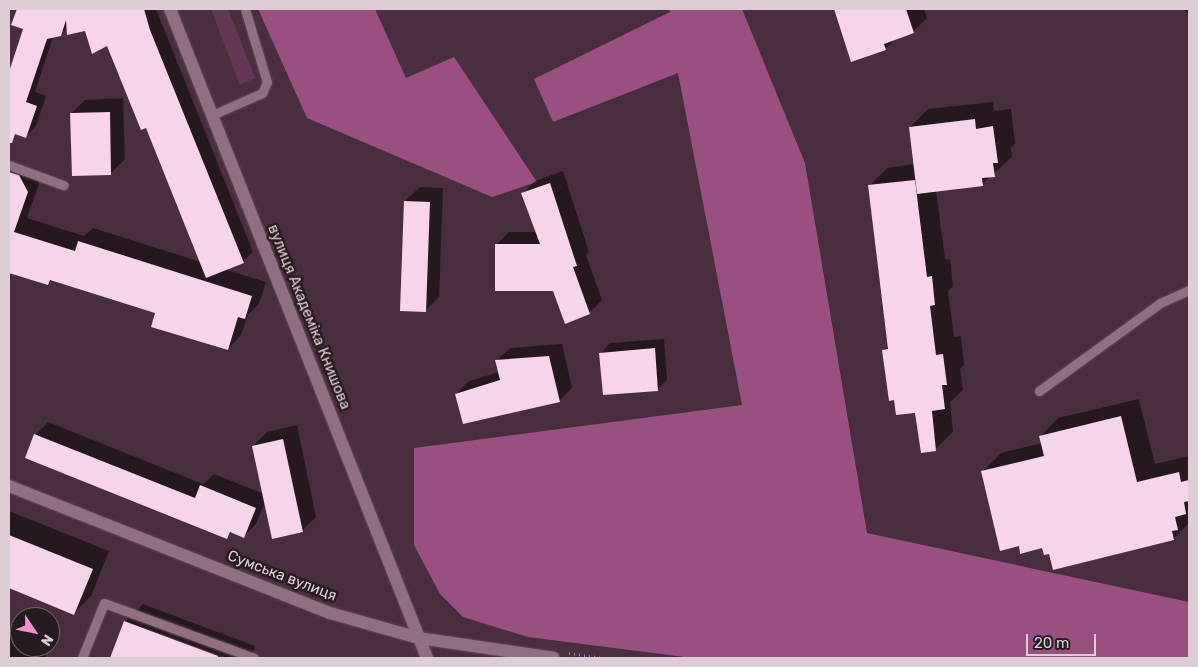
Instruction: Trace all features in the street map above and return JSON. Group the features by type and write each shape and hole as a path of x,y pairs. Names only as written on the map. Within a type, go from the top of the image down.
{"street":[{"name":"вулиця Академіка Книшова","path":"170,9 427,658"},
{"name":"Сумська вулиця","path":"9,486 330,613 419,638 554,658"}],"lane":[{"path":"212,115 262,92 267,82 245,9"},
{"path":"9,165 63,184"},
{"path":"1039,391 1160,304 1189,290"},
{"path":"82,658 104,603 254,658"}],"shaded area":[{"path":"211,9 228,9 255,78 240,85"},
{"path":"258,9 375,9 406,78 454,57 537,182 492,197 307,118"},
{"path":"669,9 742,9 805,163 867,533 1189,602 1189,658 692,658 528,637 463,617 440,594 414,545 414,448 742,405 678,73 553,122 534,79 670,12"}],"building":[{"path":"17,9 144,9 150,30 244,263 206,278 146,128 141,130 107,46 92,54 85,31 67,35 66,20 61,36 47,39 26,102 37,106 26,138 15,134 12,143 9,143 9,72 23,29 11,25"},
{"path":"834,9 906,9 914,33 884,44 886,50 851,62"},
{"path":"110,112 111,175 72,176 70,113"},
{"path":"975,119 976,129 993,126 998,163 993,163 995,177 982,178 983,186 917,194 909,127"},
{"path":"9,172 19,175 28,192 14,232 75,251 78,241 252,296 245,319 238,317 228,350 151,327 155,313 50,280 48,285 9,273"},
{"path":"915,180 927,277 932,276 935,305 930,306 936,355 943,354 947,385 942,385 945,409 932,411 936,451 921,453 915,413 896,415 894,400 889,401 882,350 888,349 868,185"},
{"path":"550,183 577,266 573,267 590,314 565,324 553,291 495,291 495,244 540,244 521,193"},
{"path":"404,201 430,202 426,312 400,311"},
{"path":"655,348 658,391 603,395 599,353"},
{"path":"549,356 560,402 463,424 455,394 500,380 495,360"},
{"path":"1121,416 1137,482 1179,472 1181,482 1189,480 1189,501 1184,502 1186,514 1175,517 1178,530 1172,531 1174,540 1053,570 1049,554 1044,555 1042,548 1020,554 1019,546 1000,551 981,471 1044,456 1039,436"},
{"path":"34,434 195,498 200,485 256,508 244,538 230,532 227,539 25,458"},
{"path":"283,439 303,532 272,539 252,446"},
{"path":"9,535 93,569 74,615 60,609 60,607 55,607 9,588"},
{"path":"124,621 218,656 218,658 110,658"}]}
